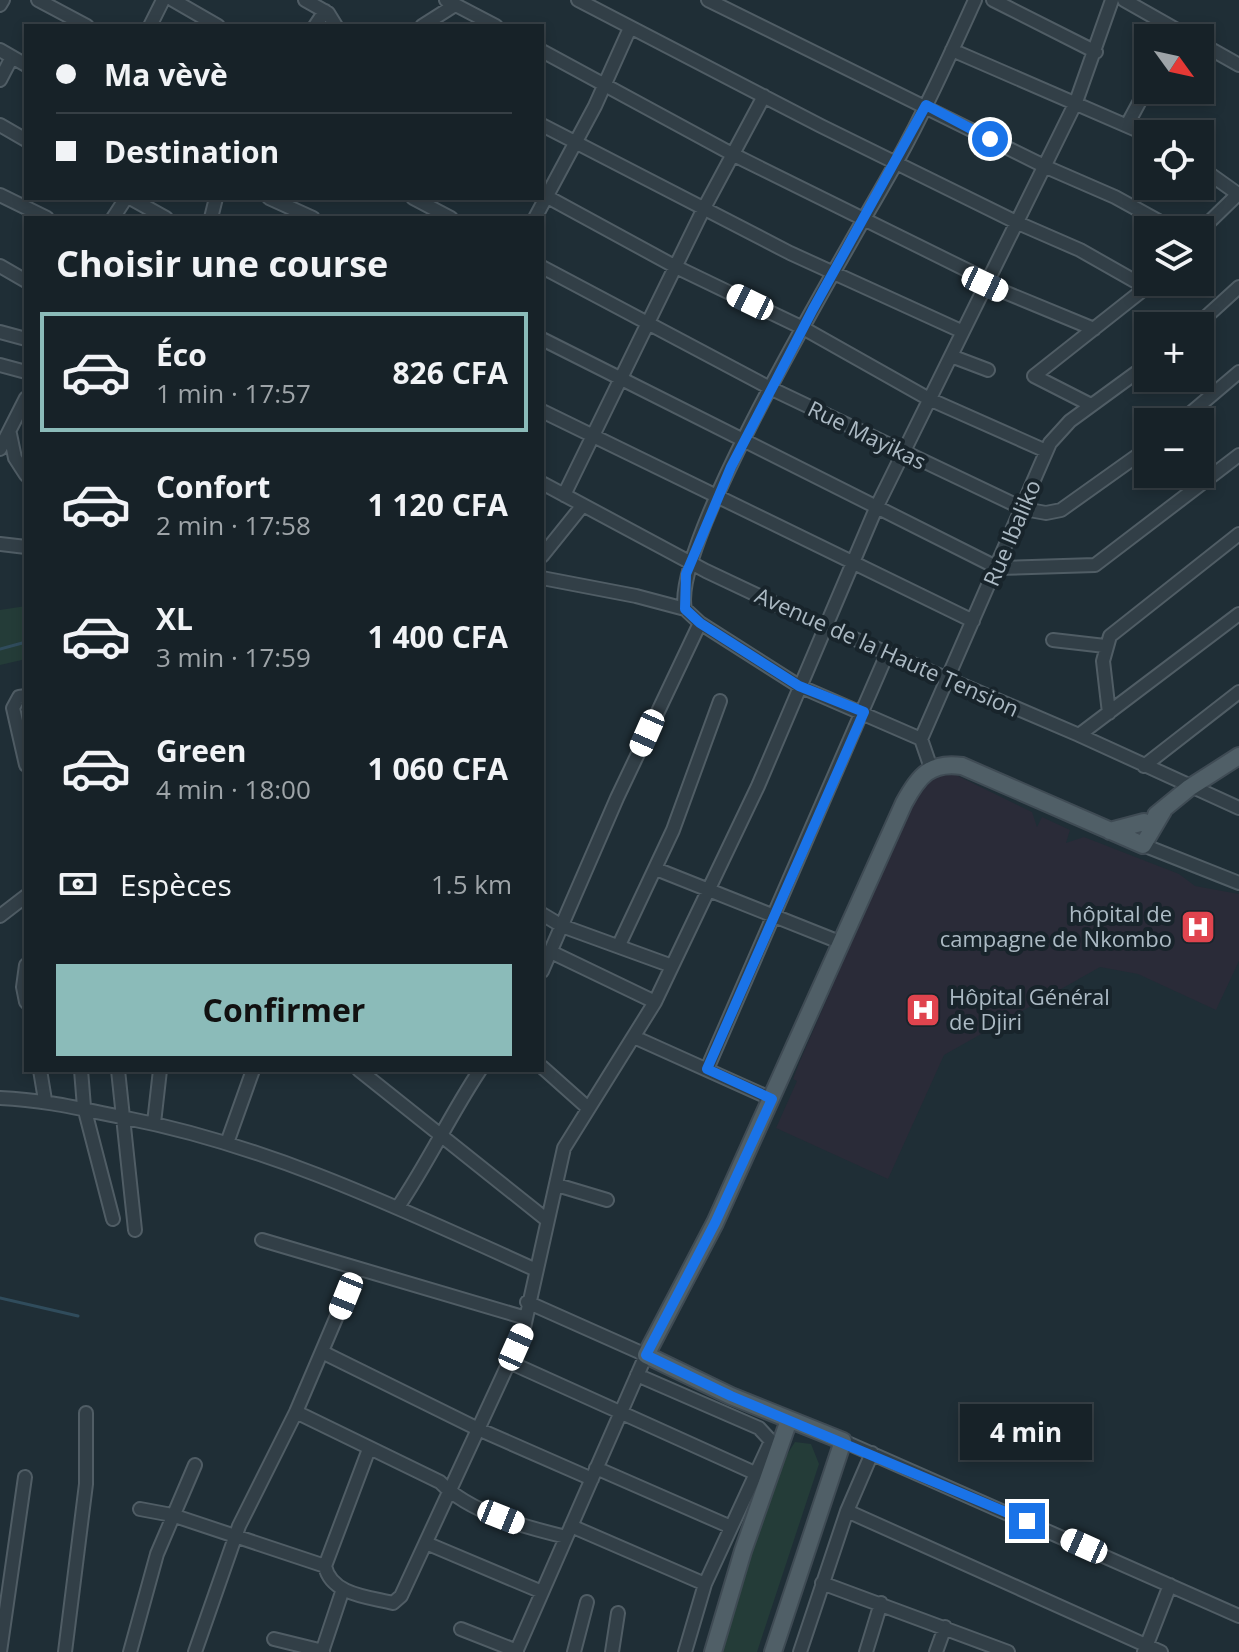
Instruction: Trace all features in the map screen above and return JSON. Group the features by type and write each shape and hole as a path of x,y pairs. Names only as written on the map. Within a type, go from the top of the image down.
{"main road":[{"path":"1144,845 1148,826 1163,811 1189,788 1239,756"},
{"path":"773,1652 843,1441 646,1355 715,1223 914,784 931,768 962,766 1144,845"},
{"path":"1110,831 1148,826"},
{"path":"1144,845 1148,826"},
{"path":"713,1652 743,1551 789,1420"}],"street":[{"path":"38,0 83,24"},
{"path":"151,24 163,0"},
{"path":"173,0 215,24"},
{"path":"578,0 896,163 1134,277"},
{"path":"708,0 759,29 926,105 1150,216"},
{"path":"685,609 684,586 690,561 718,497 803,328 926,105 975,0"},
{"path":"993,0 1096,52"},
{"path":"369,1449 325,1566 329,1580 343,1589 397,1602 450,1492 526,1318 534,1269 564,1148 655,1002 758,786 877,506 1076,102 1112,0"},
{"path":"1124,0 1160,24"},
{"path":"309,1 325,11 335,24"},
{"path":"424,24 451,2 492,24"},
{"path":"316,24 325,11"},
{"path":"630,28 575,142 544,195 676,267 803,328 929,399 1046,451"},
{"path":"952,50 1134,128"},
{"path":"1214,51 1239,65"},
{"path":"544,52 732,154 986,282 1094,329"},
{"path":"0,80 6,54 24,64"},
{"path":"564,495 703,210 764,96"},
{"path":"1127,125 1138,104"},
{"path":"0,125 24,139"},
{"path":"544,126 703,210 961,331"},
{"path":"1214,177 1238,194 1214,217"},
{"path":"0,195 43,216"},
{"path":"132,200 162,216"},
{"path":"273,200 309,216"},
{"path":"417,200 447,216"},
{"path":"0,266 24,280"},
{"name":"Rue Mayikas","path":"544,268 649,321 772,389 1024,509 1046,513 1061,510 1134,458"},
{"path":"1211,312 1239,287"},
{"path":"1091,405 1036,381 1034,376 1136,296"},
{"path":"0,332 24,338"},
{"path":"544,340 998,568 1095,565 1239,455"},
{"path":"951,356 988,370"},
{"path":"0,365 24,371"},
{"path":"1197,408 1239,372"},
{"name":"Rue Ibaliko","path":"921,739 1024,509 1046,451 1070,421 1134,374"},
{"path":"0,449 24,402"},
{"path":"544,412 852,565 973,621"},
{"path":"10,434 15,458 24,472"},
{"name":"Avenue de la Haute Tension","path":"544,484 824,627 1079,735 1189,788 1239,808"},
{"path":"544,554 583,505"},
{"path":"1109,713 1103,661 1105,646 1122,624 1239,534"},
{"path":"0,544 24,547"},
{"path":"544,578 685,609 700,623 799,686 921,739 931,768"},
{"path":"1079,735 1239,614"},
{"path":"544,967 700,623"},
{"path":"1053,640 1105,646"},
{"path":"707,1069 887,654"},
{"path":"1144,766 1239,692"},
{"path":"24,696 19,697 13,708 24,759"},
{"path":"619,945 656,869 720,701"},
{"path":"1144,845 1239,883"},
{"path":"656,869 842,943"},
{"path":"0,916 24,898"},
{"path":"544,915 562,926 672,966"},
{"path":"551,952 655,1002"},
{"path":"634,1037 772,1099"},
{"path":"544,1069 588,1108"},
{"path":"40,1072 45,1100"},
{"path":"81,1072 84,1107 113,1219"},
{"path":"118,1072 135,1230"},
{"path":"154,1123 160,1072"},
{"path":"227,1143 252,1072"},
{"path":"362,1072 547,1220"},
{"path":"398,1207 442,1135 453,1110 479,1072"},
{"path":"0,1098 45,1100 84,1107 272,1155 398,1207 534,1269"},
{"path":"557,1185 607,1200"},
{"path":"262,1240 526,1318"},
{"path":"195,1652 235,1537 296,1412 357,1269"},
{"path":"461,1629 517,1651 646,1355 527,1302"},
{"path":"322,1352 478,1429 731,1527"},
{"path":"509,1362 757,1474"},
{"path":"637,1375 764,1431 771,1444 705,1584 685,1652"},
{"path":"296,1412 440,1482 450,1492 531,1529 569,1532 705,1584"},
{"path":"65,1652 86,1484 86,1413"},
{"path":"843,1441 1239,1616"},
{"path":"800,1652 847,1511 872,1453"},
{"path":"130,1652 157,1554 195,1465"},
{"path":"0,1652 25,1477"},
{"path":"140,1509 172,1515 325,1566"},
{"path":"847,1511 1146,1649 1161,1652"},
{"path":"426,1543 542,1592"},
{"path":"822,1583 1002,1651"},
{"path":"1146,1649 1170,1585"},
{"path":"274,1639 322,1651 343,1589"},
{"path":"574,1652 587,1602"},
{"path":"866,1652 881,1603"},
{"path":"612,1652 618,1613"},
{"path":"936,1652 945,1627"}],"shaded area":[{"name":"Hôpital Général de Djiri","path":"950,772 1032,812 1037,827 1042,817 1070,830 1066,843 1084,837 1179,874 1195,886 1239,894 1239,961 1216,1010 1138,974 1100,967 944,1055 888,1179 776,1128 797,1081 793,1079 799,1063 910,808 935,774"}],"green space":[{"path":"24,606 24,659 0,665 0,610"},
{"path":"795,1442 811,1444 819,1464 757,1652 719,1652 781,1464"}],"waterway":[{"path":"0,649 24,643"},
{"path":"0,1298 78,1316"}],"place":[{"name":"hôpital de campagne de Nkombo","path":"1198,927"},
{"name":"Hôpital Général de Djiri","path":"923,1010"}],"route":[{"path":"990,139 926,105 825,286 731,467 686,574 683,599 689,615 799,686 864,712 707,1069 772,1099 715,1223 646,1355 731,1396 1027,1521"}]}
